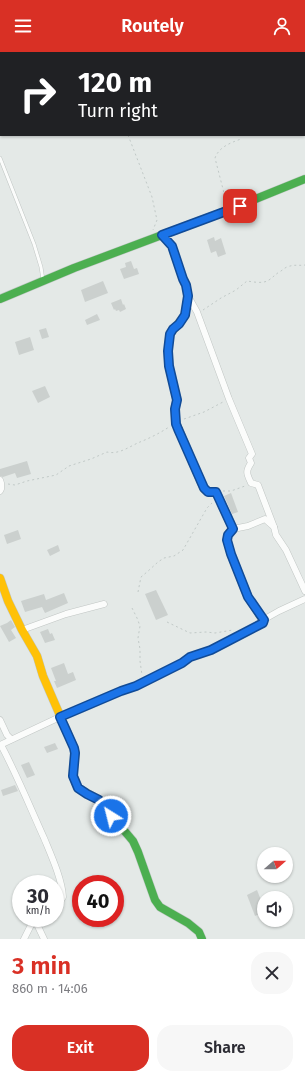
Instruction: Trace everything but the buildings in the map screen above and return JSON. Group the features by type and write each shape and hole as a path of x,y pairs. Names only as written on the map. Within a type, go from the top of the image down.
{"street":[{"path":"0,299 74,268 226,211 305,179"},
{"path":"162,235 172,246 186,285 188,296 197,312 229,399 252,454 249,458 251,463 247,474 251,483 258,485 276,535 286,550 305,591"},
{"path":"188,296 185,315 179,324 173,329 169,339 169,366 177,400 175,409 176,421 178,429 204,488 208,492 216,492 233,529"},
{"path":"0,491 1,482"},
{"path":"264,620 248,597 227,540 228,535 233,529 248,526 265,519 274,527"},
{"path":"0,578 8,601 37,656 43,676 74,748 73,776 78,788 99,800 133,842 155,900 160,907 188,923 199,932 202,939"},
{"path":"58,875 21,785 1,745 60,717 143,683 182,663 190,657 211,650 263,623 264,620 279,611 305,599"},
{"path":"22,630 66,614 104,604"},
{"path":"0,720 11,740"},
{"path":"24,939 31,927"},
{"path":"39,927 44,939"}],"lane":[{"path":"0,158 38,256 43,281"}],"path":[{"path":"128,136 152,197 157,220 149,240"},
{"path":"226,211 224,193 215,158 217,153 222,148 241,139"},
{"path":"197,312 204,310 236,290 248,280 262,282 268,280 274,274 286,268 295,265 305,265"},
{"path":"1,482 15,485 56,475 69,466 107,452 124,450 163,431 178,421 176,421 204,412 229,399"},
{"path":"216,492 230,491 251,483"},
{"path":"138,592 141,577 164,558 174,556 183,550 207,508 211,504"},
{"path":"132,608 139,622 140,630 138,638 140,646 140,668 143,683"},
{"path":"167,622 190,633 206,632 215,634 234,630"}],"traffic: fast":[{"path":"0,299 74,268 226,211 305,179"},
{"path":"219,498 233,529 228,535 227,540 231,554 248,597 263,620"},
{"path":"116,821 133,841 155,900 160,907 188,923 199,932 202,939"}],"traffic: slow":[{"path":"188,296 185,315 170,334 168,351 169,366 177,400 175,409 176,423 204,489 208,492 216,492 219,498"},
{"path":"0,578 8,601 37,656 43,676 74,748 73,776 78,788 99,800 116,821"}],"route":[{"path":"111,816 99,800 78,788 73,776 74,748 60,717 158,676 190,657 211,650 263,623 264,620 248,597 231,554 227,540 228,535 233,529 216,492 208,492 204,488 176,424 175,409 177,400 169,366 168,351 170,334 185,315 188,296 186,285 172,246 162,235 240,206"}]}
